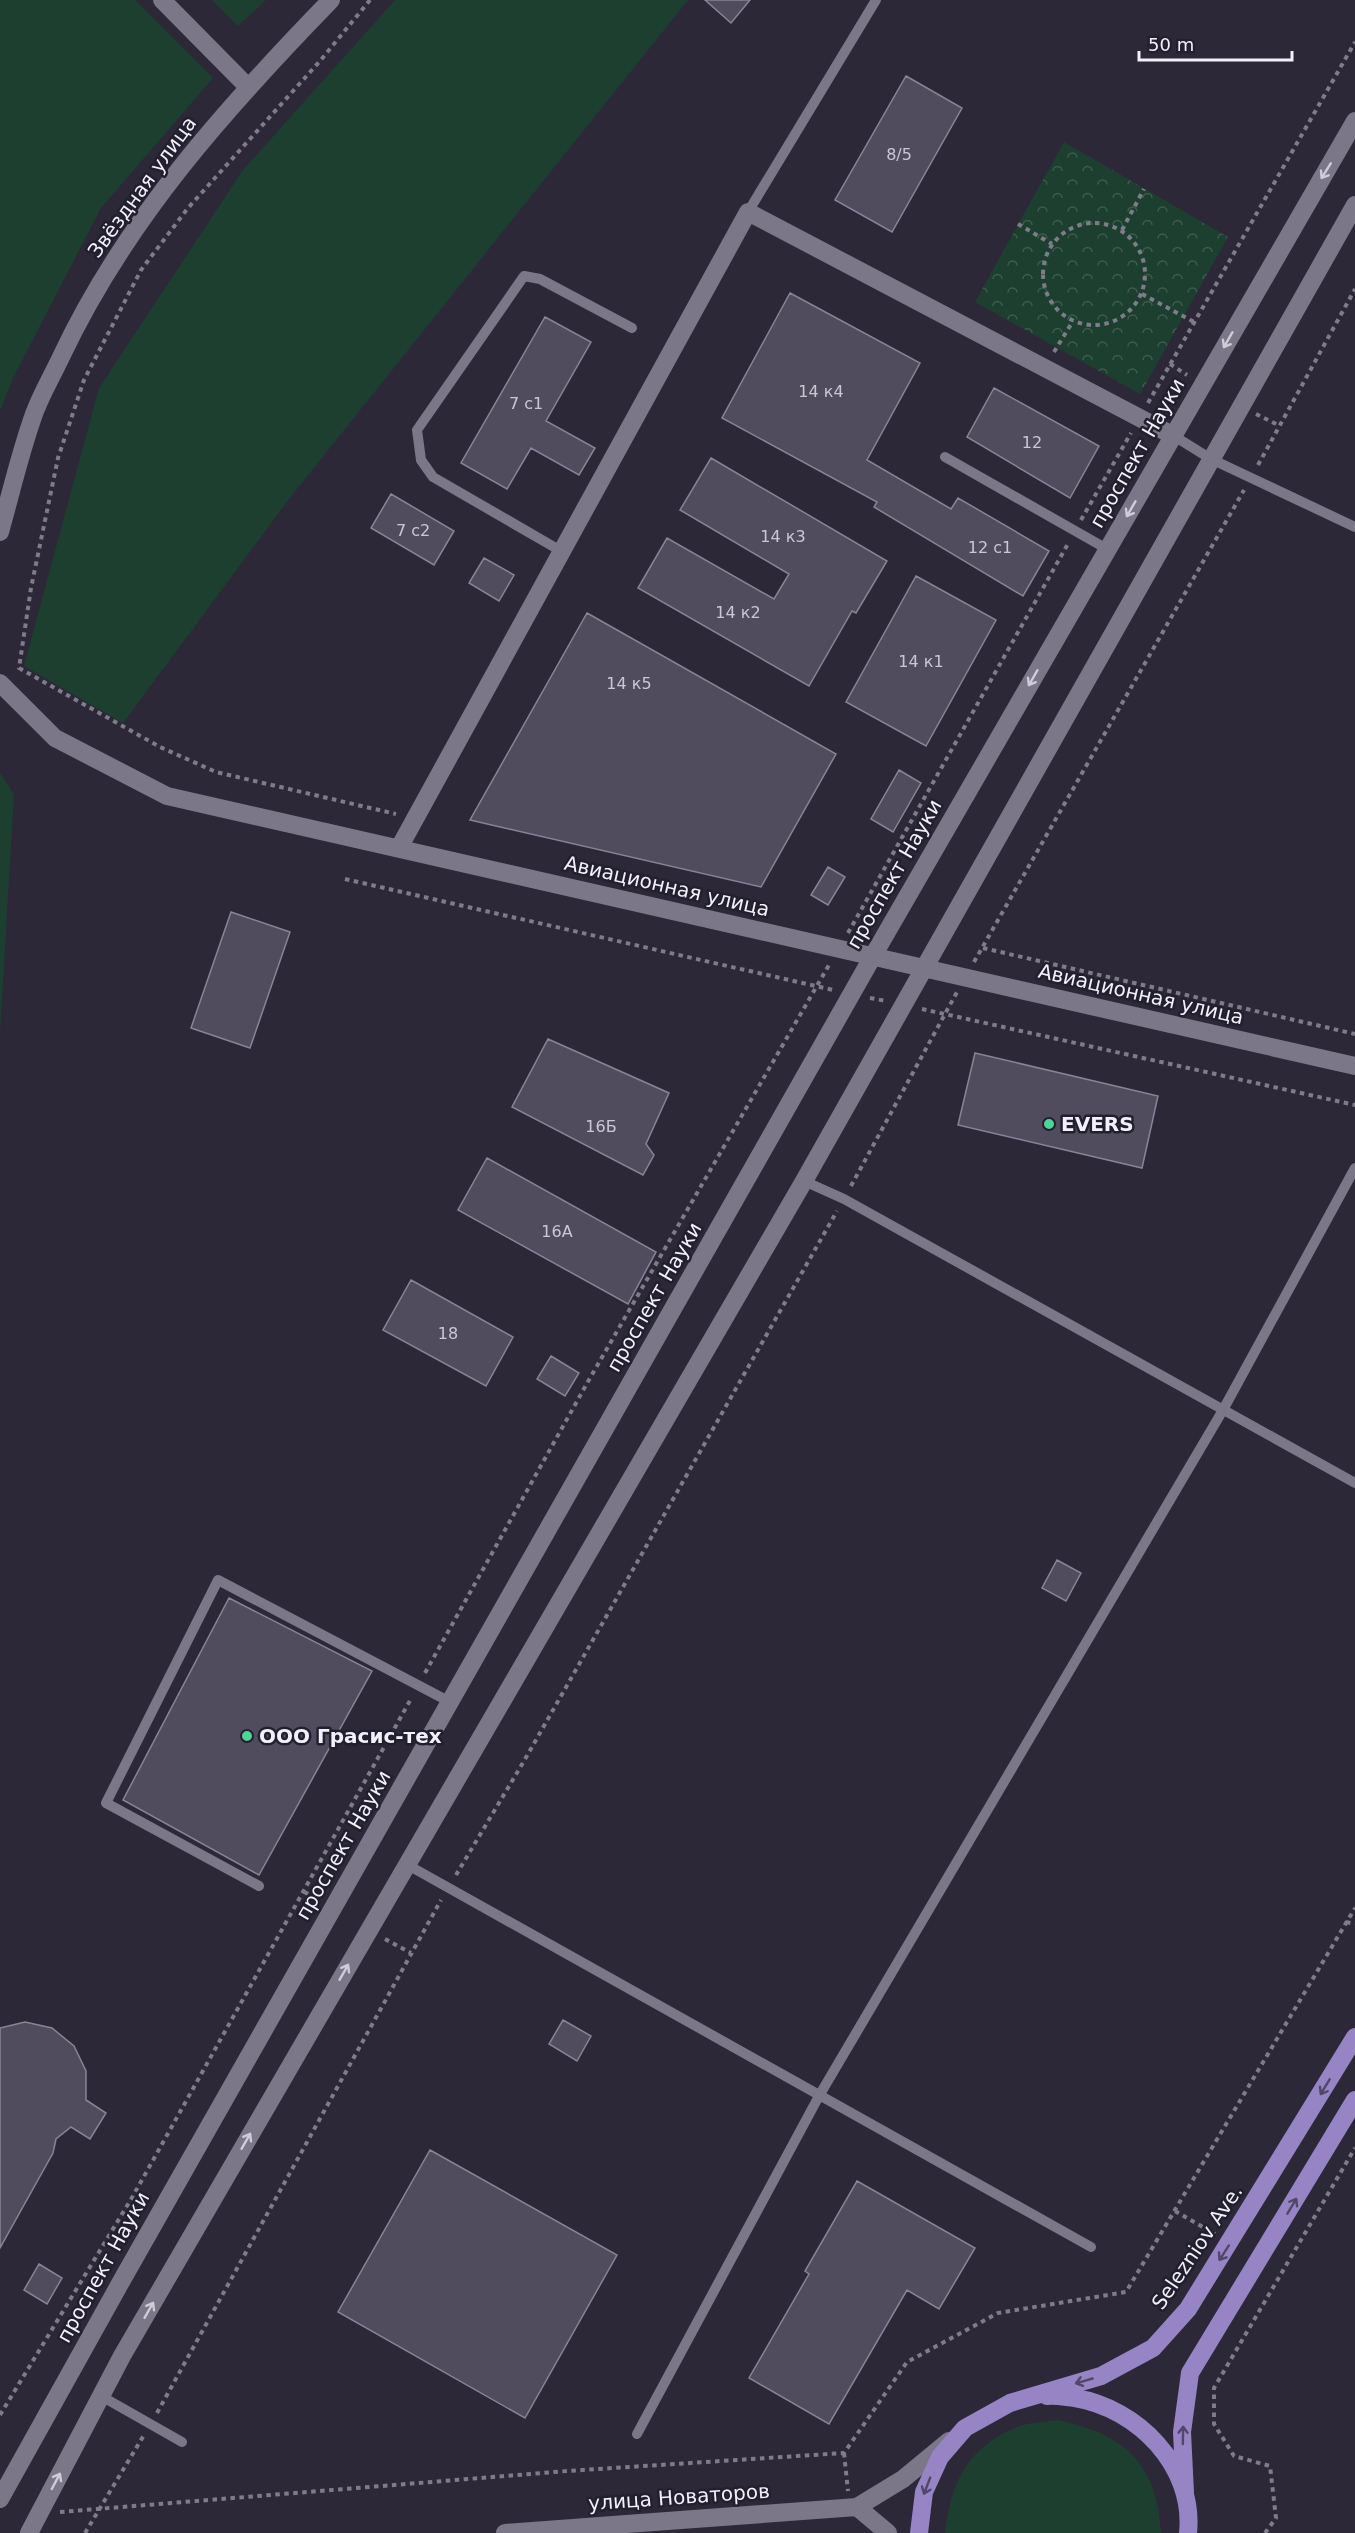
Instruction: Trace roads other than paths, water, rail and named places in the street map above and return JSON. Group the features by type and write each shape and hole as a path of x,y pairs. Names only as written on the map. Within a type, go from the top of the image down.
{"main road":[{"name":"Selezniov Ave.","path":"919,2533 924,2492 940,2457 965,2428 1010,2403 1101,2376 1153,2348 1188,2309 1355,2037"},
{"name":"Selezniov Ave.","path":"1188,2533 1190,2521 1185,2493 1182,2432 1190,2373 1355,2100"},
{"name":"Selezniov Ave.","path":"1010,2403 1053,2395 1096,2402 1135,2422 1166,2454 1185,2493"}],"street":[{"path":"162,0 247,86"},
{"name":"Звёздная улица","path":"0,532 34,414 74,329 120,249 171,178 247,86 331,0"},
{"name":"проспект Науки","path":"0,2499 873,956 1355,121"},
{"path":"29,2533 101,2396 406,1864 804,1181 1355,205"},
{"path":"399,848 748,212 1174,436"},
{"name":"Авиационная улица","path":"0,683 56,738 167,796 1355,1066"},
{"path":"888,2533 857,2507 903,2479 965,2428"},
{"name":"улица Новаторов","path":"505,2533 857,2507"}],"lane":[{"path":"748,212 876,0"},
{"path":"561,551 433,477 421,460 417,430 524,276 540,279 632,328"},
{"path":"1174,436 1211,459 1355,527"},
{"path":"945,458 1107,549"},
{"path":"637,2434 819,2096 1223,1410 1355,1168"},
{"path":"804,1181 844,1199 1355,1483"},
{"path":"259,1886 106,1803 218,1580 450,1702"},
{"path":"406,1864 1091,2247"},
{"path":"101,2396 182,2442"}],"place":[{"name":"EVERS","path":"1049,1124"},
{"name":"ООО Грасис-тех","path":"247,1736"}]}
